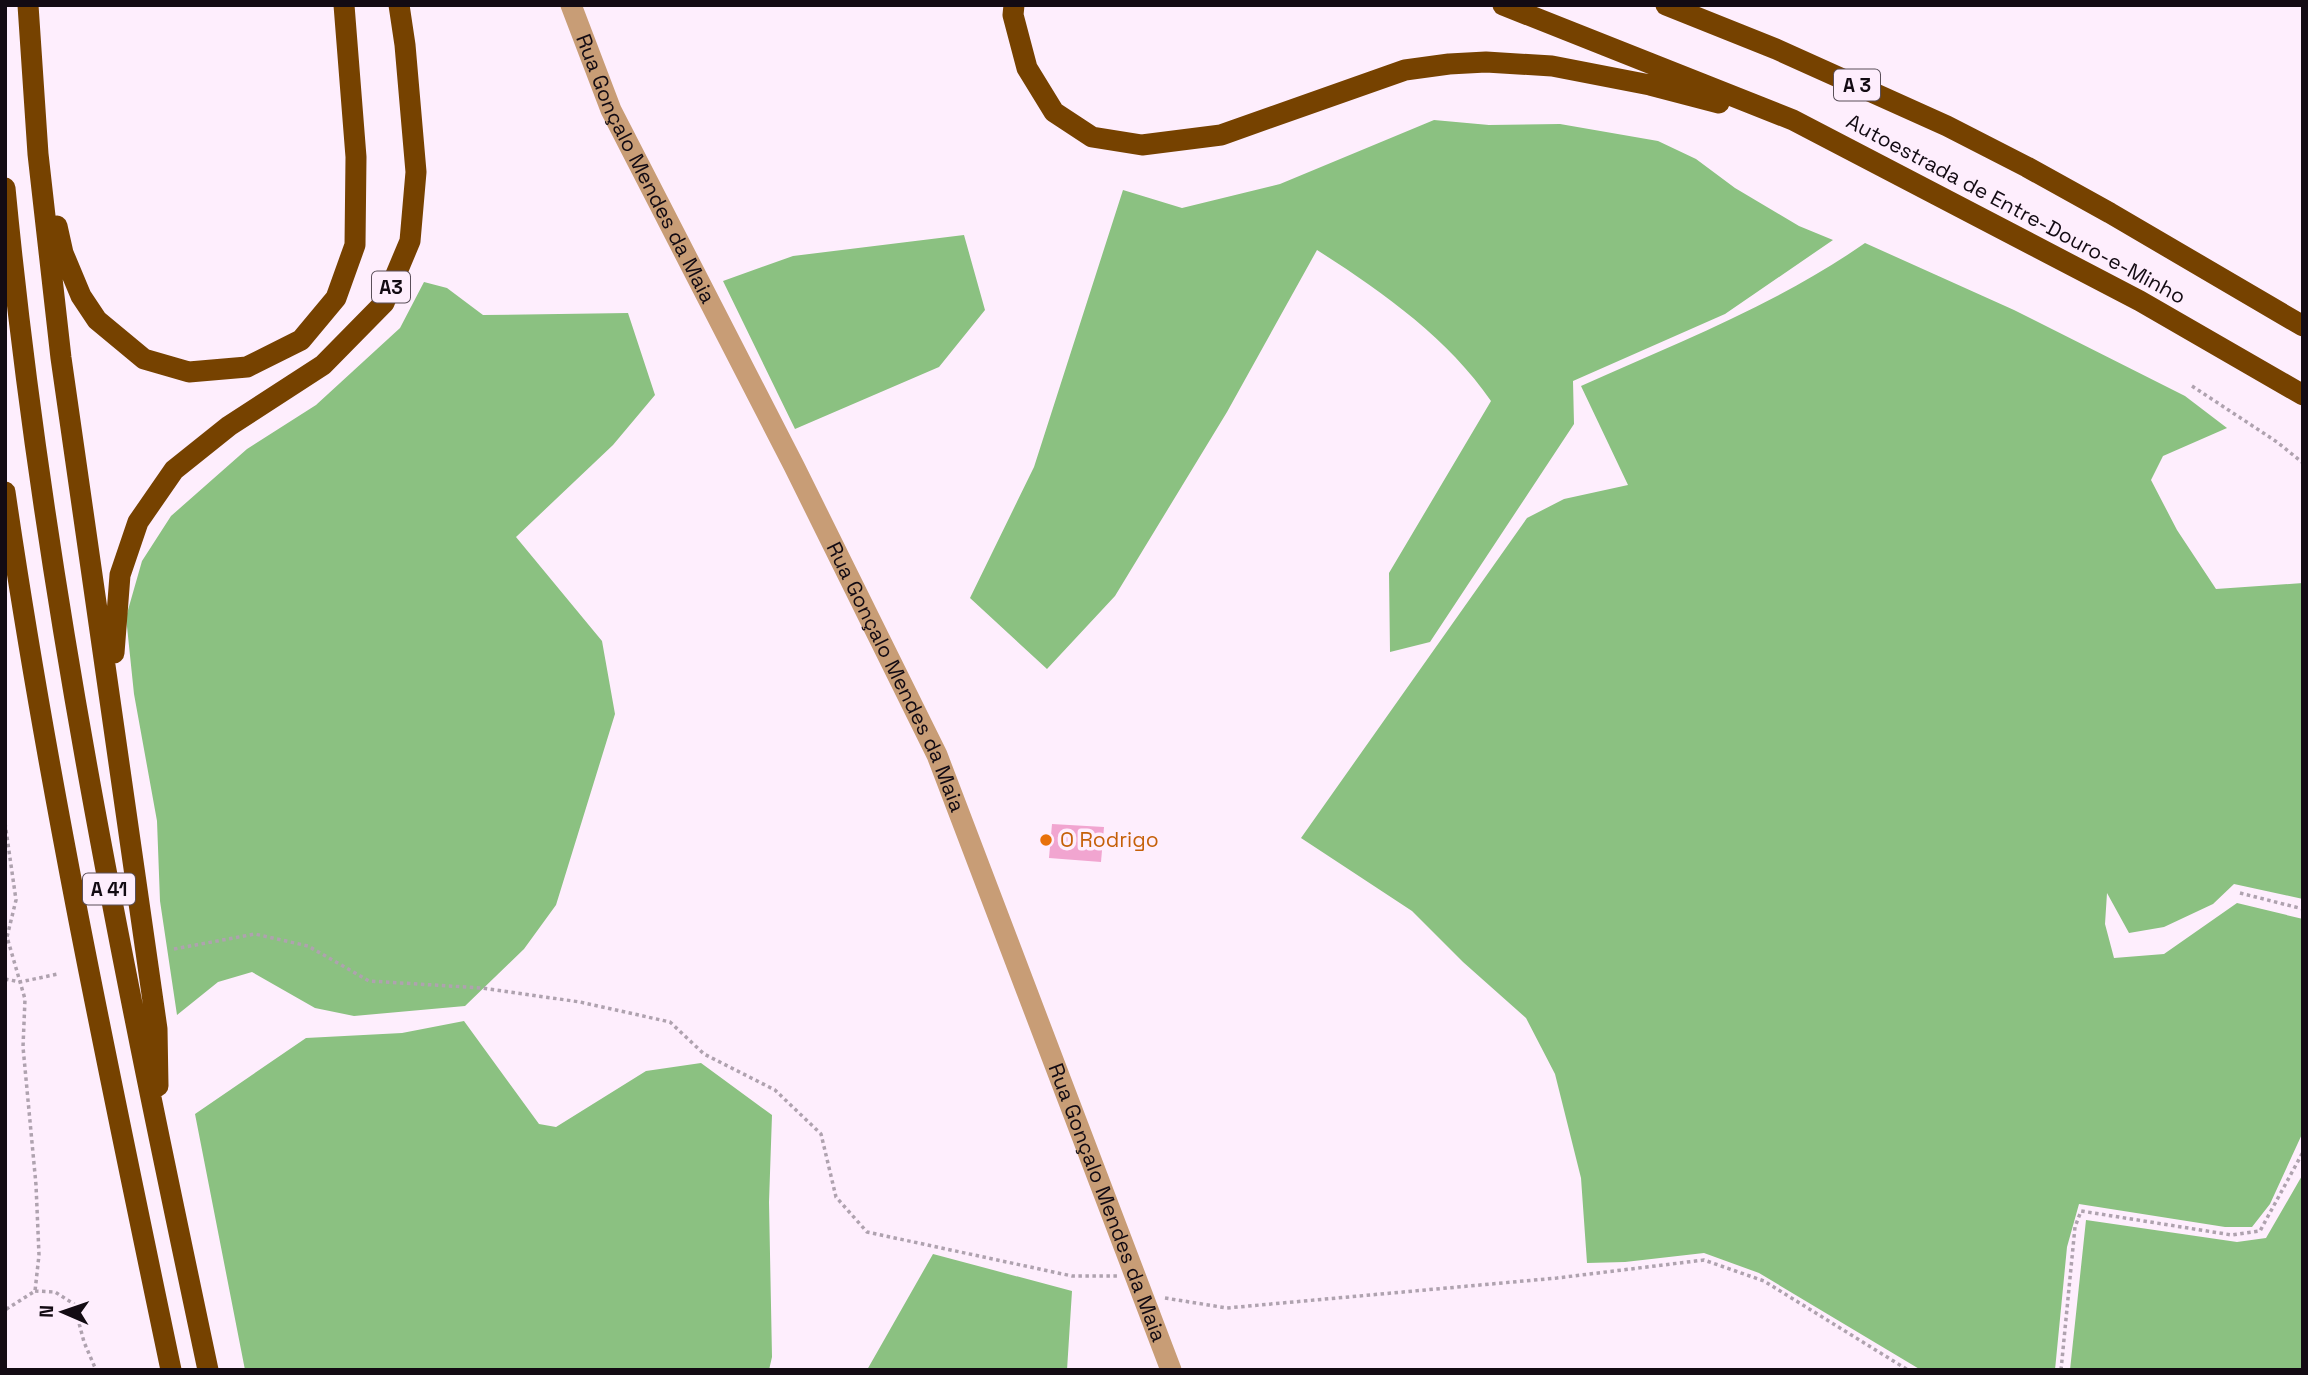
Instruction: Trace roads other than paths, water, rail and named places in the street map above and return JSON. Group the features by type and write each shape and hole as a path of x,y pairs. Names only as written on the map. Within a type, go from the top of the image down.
{"highway":[{"path":"28,5 38,154 62,371 157,1029 158,1134"},
{"path":"38,154 55,206 60,238 69,268 81,296 97,320 144,359 189,372 247,367 301,340 336,298 355,245 356,158 344,5"},
{"name":"A3","path":"112,714 114,626 120,575 138,522 174,470 229,426 323,365 384,303 410,241 416,172 399,5"},
{"path":"1014,5 1013,15 1027,68 1054,112 1092,137 1142,145 1221,135 1405,70 1486,62 1552,66 1590,72 1793,120"},
{"name":"Autoestrada de Entre-Douro-e-Minho","path":"1503,5 1793,120 2140,301 2303,396"},
{"name":"Autoestrada de Entre-Douro-e-Minho","path":"1673,7 1873,92 2027,167 2197,262 2303,326"},
{"name":"A 41","path":"5,188 35,442 65,643 108,885 208,1370"},
{"name":"A 41","path":"5,492 70,874 171,1370"}],"street":[{"name":"Rua Gonçalo Mendes da Maia","path":"571,5 611,110 794,466 937,755 1171,1370"}],"place":[{"name":"O Rodrigo","path":"1046,840"}]}
